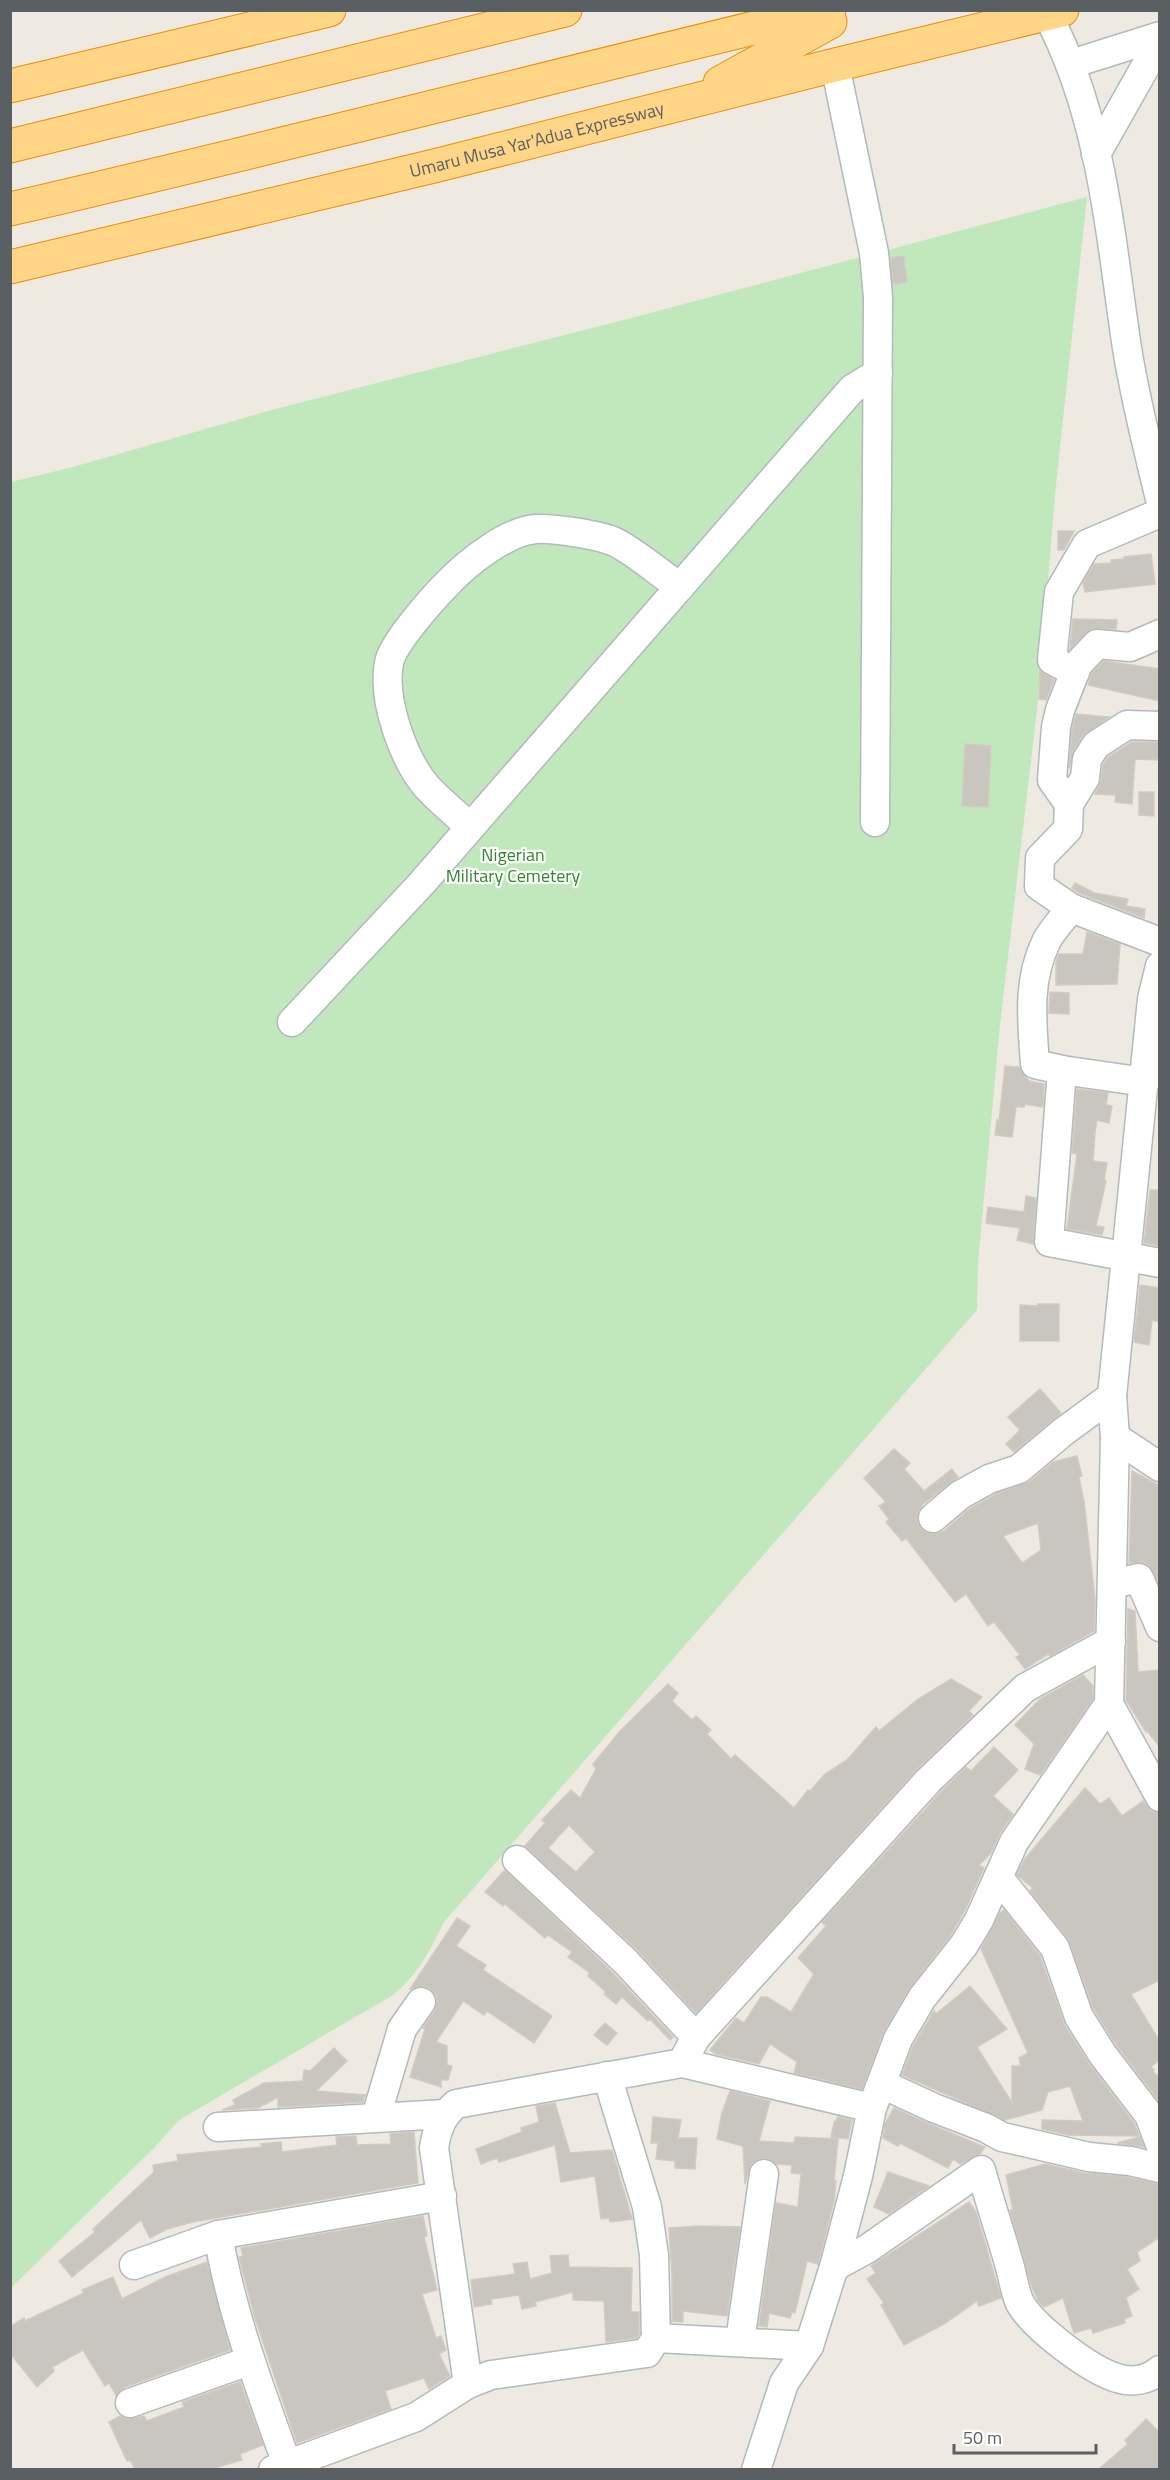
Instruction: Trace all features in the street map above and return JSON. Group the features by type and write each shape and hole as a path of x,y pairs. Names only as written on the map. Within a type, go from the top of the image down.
{"highway":[{"path":"10,86 329,10"},
{"path":"10,146 565,10"},
{"path":"10,209 187,168 574,70 830,10"},
{"path":"680,106 850,10"},
{"name":"Umaru Musa Yar'Adua Expressway","path":"10,267 680,106 835,65 1054,12"}],"street":[{"path":"1054,12 1080,88 1106,191 1128,351 1157,481"},
{"path":"1071,64 1160,36"},
{"path":"1096,154 1160,41"},
{"path":"835,65 875,258 878,297 875,822"},
{"path":"292,1022 422,883 852,389 878,373"},
{"path":"1075,672 1052,660 1059,592 1087,544 1160,513"},
{"path":"470,827 427,787 404,752 389,703 389,662 411,625 435,596 462,568 496,543 534,529 572,532 615,541 680,587"},
{"path":"1070,804 1052,780 1056,727 1060,710 1078,664 1097,644 1130,647 1160,634"},
{"path":"1160,726 1127,725 1096,745 1087,759 1085,778 1070,804 1068,829 1040,858 1040,886 1071,908 1160,942"},
{"path":"1071,908 1046,940 1036,970 1031,1011 1035,1064 1144,1082"},
{"path":"1160,966 1144,1082 1112,1396 1115,1437 1109,1704 1160,1797"},
{"path":"1062,1070 1049,1242 1160,1263"},
{"path":"933,1518 960,1495 989,1479 1018,1469 1112,1396"},
{"path":"1115,1437 1160,1467"},
{"path":"1112,1584 1149,1572 1160,1627"},
{"path":"682,2063 696,2037 928,1781 1025,1688 1111,1641"},
{"path":"756,2469 784,2383 809,2346 834,2267 877,2096 898,2038 922,1998 964,1945 979,1920 1014,1842 1109,1704"},
{"path":"517,1860 625,1961 696,2037"},
{"path":"999,1878 1055,1948 1079,2017 1103,2055 1149,2115 1160,2145"},
{"path":"376,2117 402,2030 421,2002"},
{"path":"468,2384 434,2148 436,2131 445,2114 456,2104 682,2063 934,2108 986,2128 1002,2137 1089,2157 1130,2161 1160,2168"},
{"path":"218,2235 226,2282 280,2467 416,2417 468,2384 491,2375 647,2354 656,2338 654,2255 646,2206 607,2076"},
{"path":"218,2127 445,2114"},
{"path":"834,2267 867,2249 981,2170 1002,2137"},
{"path":"981,2170 1019,2302 1035,2323 1076,2355 1118,2379 1137,2381 1154,2375 1160,2370"},
{"path":"740,2341 764,2174"},
{"path":"134,2265 218,2235 442,2196"},
{"path":"656,2338 809,2346"},
{"path":"130,2403 249,2361"}],"green space":[{"name":"Nigerian Military Cemetery","path":"1087,197 1056,485 1037,710 1000,1025 978,1263 977,1310 444,1922 423,1961 410,1979 393,1995 179,2120 154,2148 11,2288 11,482 73,467 275,409 635,317"}],"building":[{"path":"904,256 907,282 893,284 891,258"},
{"path":"1058,531 1074,531 1064,550 1058,550"},
{"path":"1151,554 1155,584 1085,592 1083,583 1094,564 1111,563 1111,560 1124,559 1124,557"},
{"path":"1073,619 1117,620 1116,629 1091,629 1070,649"},
{"path":"1103,661 1160,669 1160,701 1088,685 1092,673"},
{"path":"1040,670 1054,680 1046,700 1039,699"},
{"path":"1076,714 1109,717 1082,736 1073,751 1069,768 1072,730"},
{"path":"1132,742 1160,742 1160,760 1135,759 1132,804 1115,802 1116,795 1095,794 1101,780 1103,765 1108,757"},
{"path":"965,744 991,746 988,807 962,806"},
{"path":"1139,792 1154,792 1154,816 1139,815"},
{"path":"1075,883 1094,893 1128,899 1126,906 1145,909 1144,918 1079,893 1072,888"},
{"path":"1087,932 1120,944 1117,984 1056,985 1056,961 1059,954 1083,954"},
{"path":"1050,992 1069,993 1069,1014 1049,1013"},
{"path":"1005,1066 1019,1067 1029,1081 1044,1084 1043,1107 1025,1104 1024,1107 1016,1107 1012,1137 995,1135 997,1120 999,1121"},
{"path":"1077,1089 1108,1093 1106,1105 1112,1106 1109,1123 1097,1120 1095,1132 1093,1161 1107,1163 1104,1180 1106,1181 1096,1226 1104,1227 1102,1235 1067,1229 1077,1154 1072,1153"},
{"path":"1150,1190 1160,1190 1160,1246 1144,1243"},
{"path":"1026,1196 1036,1198 1033,1244 1017,1240 1020,1228 986,1223 988,1207 1024,1212"},
{"path":"1140,1285 1160,1288 1160,1322 1152,1320 1149,1345 1134,1342"},
{"path":"1038,1304 1059,1304 1059,1341 1020,1341 1020,1305 1038,1306"},
{"path":"1040,1389 1061,1413 1014,1452 1006,1444 1020,1430 1008,1417"},
{"path":"894,1449 910,1463 904,1469 924,1491 952,1469 958,1477 922,1505 918,1512 917,1520 920,1528 927,1533 935,1534 944,1531 969,1509 996,1494 1029,1482 1053,1462 1077,1456 1082,1476 1079,1477 1084,1501 1095,1599 1094,1631 1050,1656 1048,1654 1025,1669 1016,1657 1020,1655 994,1622 988,1626 966,1594 955,1602 906,1538 902,1541 886,1522 889,1519 879,1506 886,1502 864,1478","holes":["1038,1523 1041,1550 1022,1563 1003,1536"]},
{"path":"1132,1471 1160,1486 1160,1584 1149,1565 1142,1562 1129,1563"},
{"path":"1128,1609 1135,1611 1138,1672 1160,1670 1160,1747 1146,1732 1126,1700"},
{"path":"1083,1675 1093,1686 1093,1699 1040,1775 1025,1769 1034,1744 1015,1725 1040,1699"},
{"path":"951,1679 982,1697 969,1711 973,1715 916,1770 696,2013 636,1949 525,1846 545,1823 542,1820 571,1790 580,1798 596,1769 593,1764 620,1731 668,1684 678,1693 672,1701 692,1720 696,1716 711,1730 707,1734 731,1759 735,1755 794,1808 825,1774 847,1760 876,1727 879,1731 918,1699","holes":["569,1825 595,1852 576,1872 548,1848"]},
{"path":"994,1747 1018,1770 993,1796 1013,1814 1000,1833 991,1853 979,1865 984,1868 950,1936 908,1990 884,2031 862,2089 794,2073 797,2062 770,2044 759,2064 716,2054 710,2050 736,2018 744,2023 761,1997 767,1997 791,2012 814,1974 798,1958 826,1926 822,1922 940,1793 966,1767 971,1771"},
{"path":"1085,1788 1100,1804 1109,1798 1122,1816 1143,1801 1151,1811 1160,1813 1160,1980 1131,1994 1160,2042 1160,2059 1151,2067 1160,2078 1160,2102 1117,2046 1094,2010 1068,1938 1030,1891 1033,1888 1017,1875 1024,1860"},
{"path":"505,1870 613,1973 673,2037 670,2040 650,2019 648,2021 622,1997 616,2004 604,1994 606,1992 588,1976 590,1973 568,1957 572,1952 548,1935 545,1938 505,1904 503,1906 485,1892"},
{"path":"1004,1910 1040,1956 1065,2026 1090,2065 1134,2123 1139,2136 1068,2135 1042,2129 1042,2120 1083,2121 1070,2086 1048,2092 1042,2110 1005,2120 902,2075 913,2046 934,2011 936,2014 970,1986 1007,2029 977,2047 1012,2103 1012,2066 1021,2066 1019,2058 1028,2053 981,1949 1000,1913"},
{"path":"457,1918 470,1926 456,1946 486,1965 483,1970 552,2016 534,2043 487,2011 484,2015 463,2001 436,2042 447,2046 447,2065 452,2066 448,2080 441,2080 441,2087 410,2077 425,2029 423,2028 437,2003 436,1995 430,1988 422,1986 410,1989"},
{"path":"605,2023 617,2033 607,2045 594,2035"},
{"path":"334,2048 347,2061 316,2091 365,2095 363,2102 278,2107 278,2097 258,2108 222,2110 235,2105 233,2100 264,2083 303,2081 304,2070 310,2071"},
{"path":"730,2091 770,2101 759,2141 794,2143 795,2137 838,2139 834,2201 818,2264 807,2261 795,2313 792,2312 790,2318 769,2313 767,2327 759,2326 776,2203 798,2207 801,2174 791,2173 792,2165 776,2164 767,2158 758,2159 751,2164 745,2184 743,2146 717,2139 722,2113"},
{"path":"555,2103 570,2153 612,2150 632,2219 610,2222 609,2218 601,2219 595,2176 561,2182 555,2145 499,2162 497,2158 481,2164 476,2149 522,2132 521,2128 539,2122 536,2106"},
{"path":"894,2108 985,2147 980,2154 960,2164 953,2159 948,2168 900,2143 898,2146 883,2138 885,2124"},
{"path":"653,2117 681,2120 678,2138 697,2138 695,2169 675,2168 675,2161 656,2159 658,2143 651,2143"},
{"path":"838,2117 852,2120 848,2139 831,2137"},
{"path":"414,2132 418,2183 193,2222 167,2229 150,2238 141,2220 72,2277 59,2261 95,2232 93,2229 154,2172 153,2165 178,2161 177,2155 262,2147 261,2144 281,2142 282,2152 337,2145 336,2137 356,2136 357,2145 391,2144 390,2134"},
{"path":"1140,2137 1144,2147 1117,2143"},
{"path":"1045,2164 1085,2173 1127,2177 1160,2184 1160,2237 1137,2252 1140,2261 1127,2269 1139,2289 1126,2298 1132,2316 1124,2319 1125,2323 1093,2333 1091,2328 1074,2333 1063,2298 1044,2307 1038,2301 1010,2210 1013,2210 1006,2175"},
{"path":"888,2172 929,2186 889,2214 874,2207"},
{"path":"969,2202 976,2212 1001,2298 979,2306 977,2301 944,2324 904,2345 881,2305 884,2303 867,2279 876,2273 871,2266"},
{"path":"423,2216 427,2236 424,2237 437,2290 422,2294 436,2338 441,2336 446,2350 439,2354 450,2376 429,2389 424,2378 385,2391 391,2409 297,2443 255,2318 239,2257 243,2256 241,2248"},
{"path":"740,2227 727,2316 683,2311 683,2322 672,2321 669,2228"},
{"path":"568,2255 569,2267 632,2268 631,2312 639,2312 637,2338 606,2342 604,2301 573,2300 573,2292 535,2302 536,2306 522,2309 519,2295 491,2299 492,2304 474,2307 471,2280 515,2274 513,2264 527,2262 530,2279 552,2273 550,2256"},
{"path":"207,2262 230,2350 125,2387 116,2395 109,2383 105,2386 83,2350 52,2367 54,2371 37,2387 10,2353 10,2327 24,2318 25,2321 84,2293 82,2290 113,2277 122,2299 165,2277"},
{"path":"240,2382 263,2445 240,2454 242,2460 211,2469 135,2469 130,2460 127,2461 109,2422 120,2416 128,2419 144,2416 147,2421 184,2407 182,2402"},
{"path":"1146,2419 1160,2433 1160,2469 1099,2469 1128,2444 1125,2440"}]}
